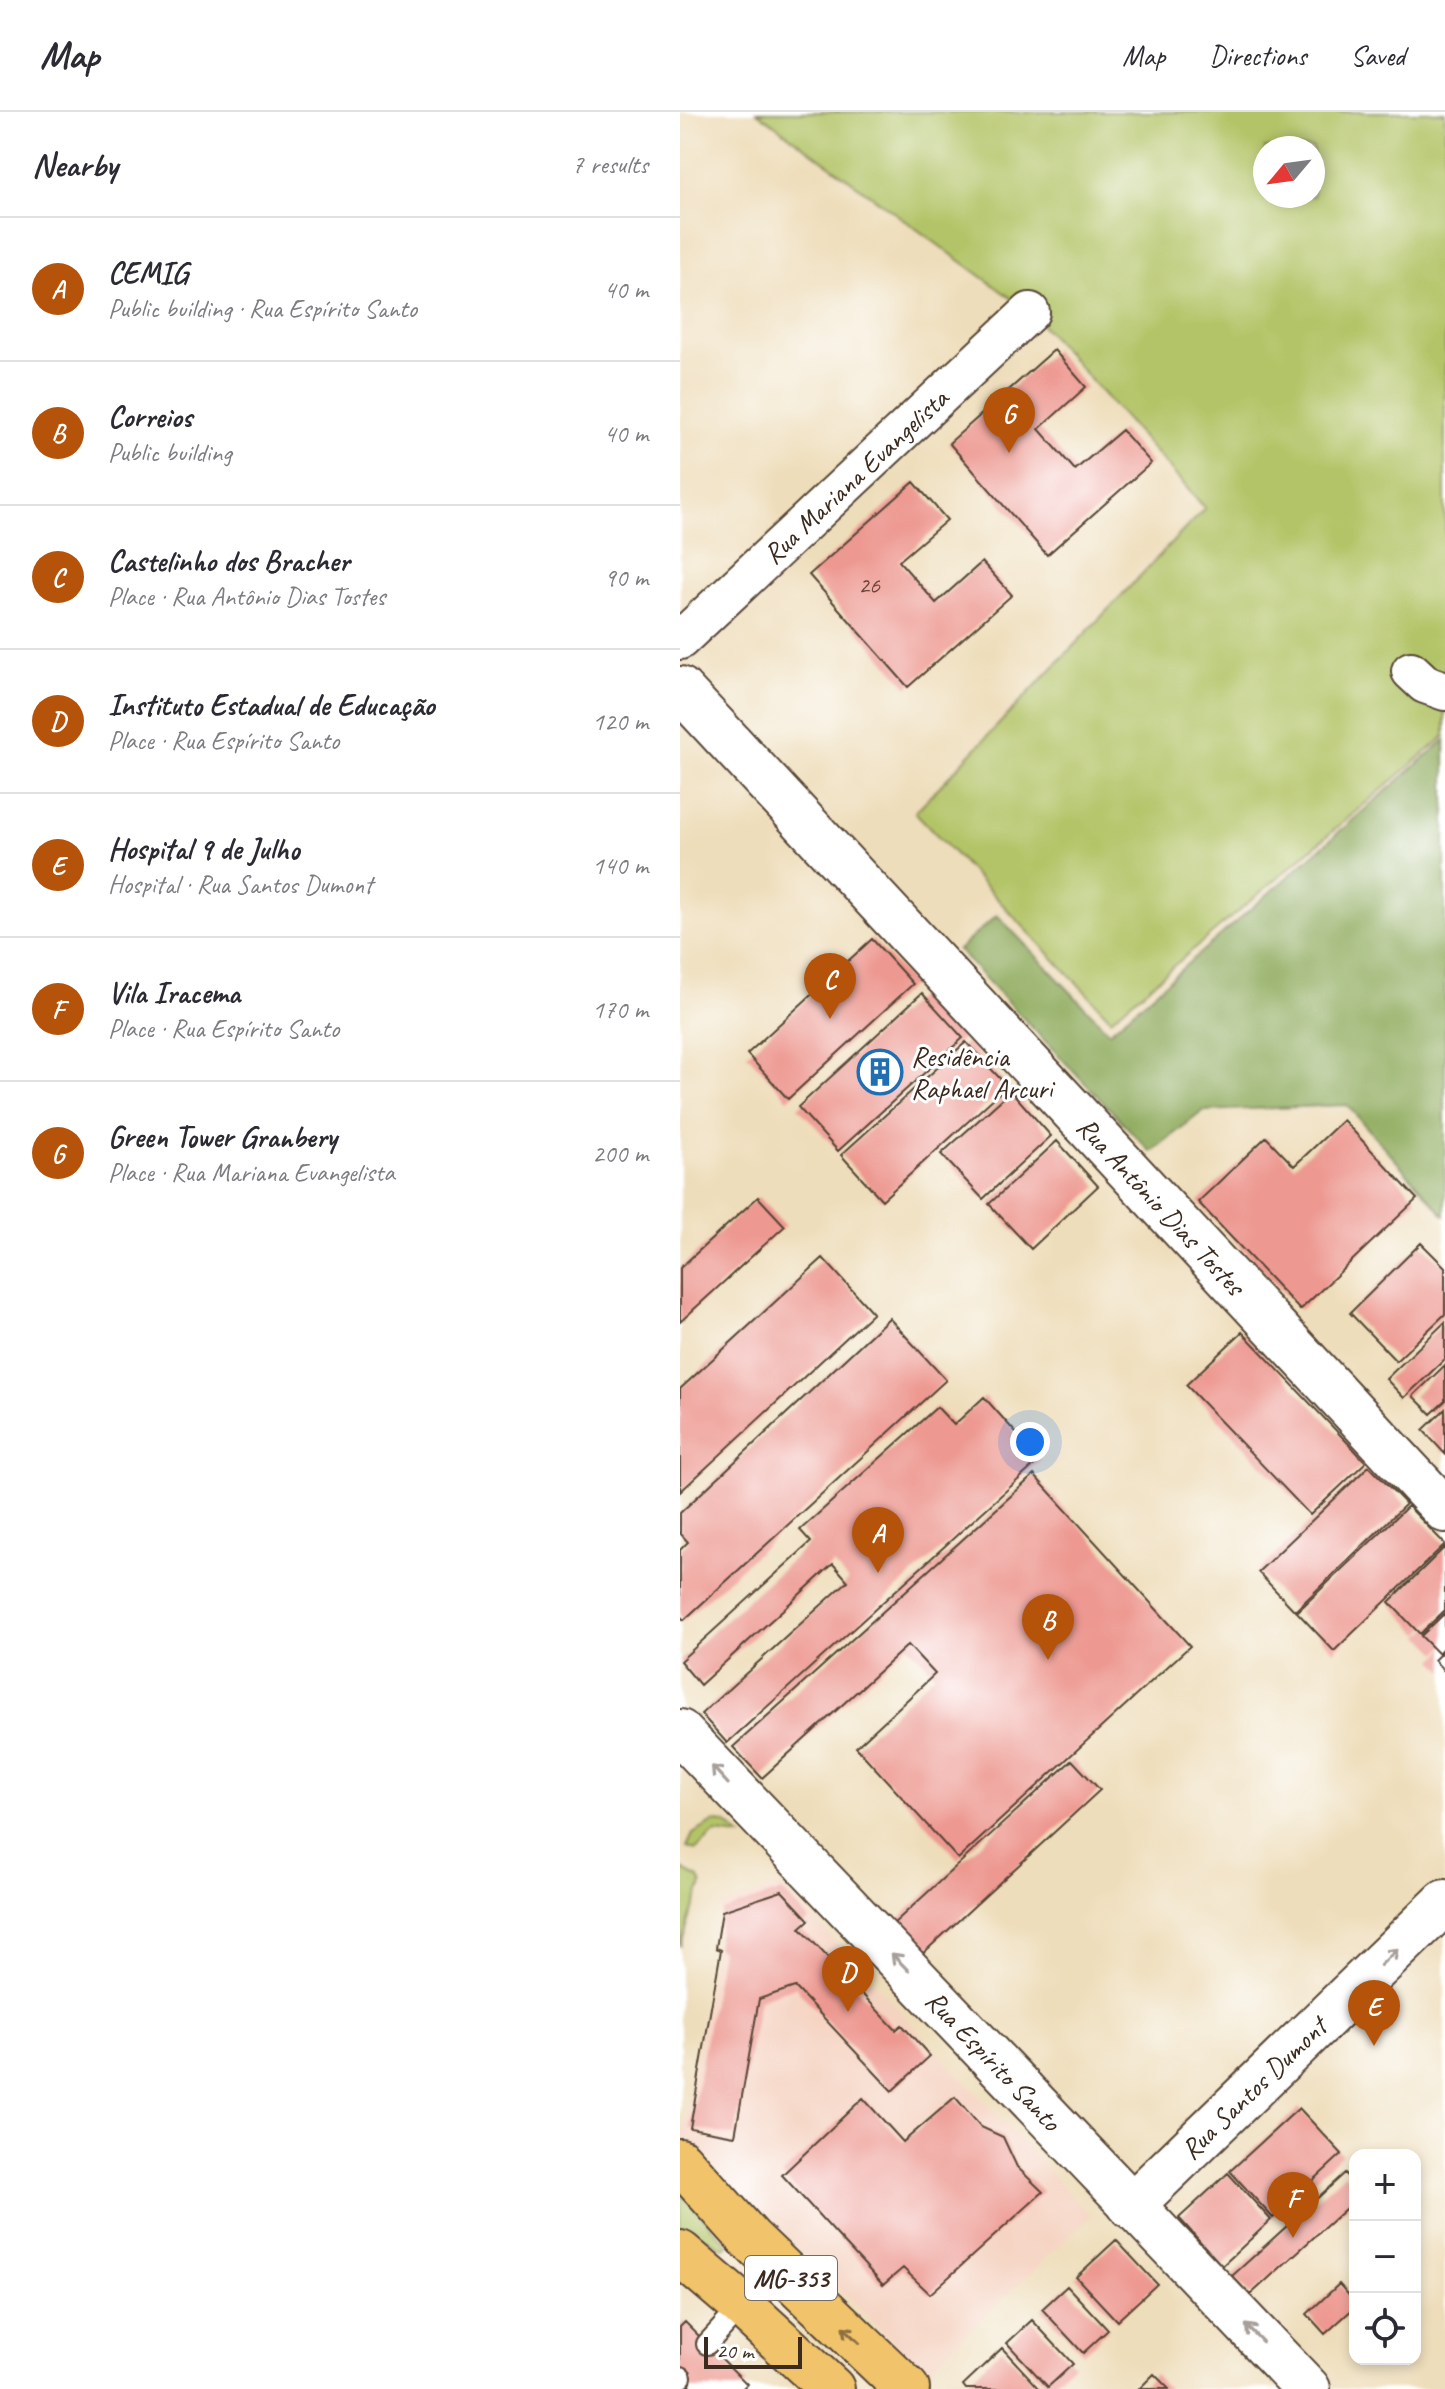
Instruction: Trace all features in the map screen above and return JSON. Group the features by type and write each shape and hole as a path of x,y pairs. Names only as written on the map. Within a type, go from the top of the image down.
{"main road":[{"name":"MG-353","path":"680,2161 750,2239 907,2389"},
{"path":"680,2253 713,2293 832,2389"}],"street":[{"name":"Rua Mariana Evangelista","path":"680,640 1030,312"},
{"path":"1411,671 1425,684 1445,691"},
{"name":"Rua Antônio Dias Tostes","path":"680,689 1445,1510"},
{"name":"Rua Espírito Santo","path":"680,1732 1308,2389"},
{"name":"Rua Santos Dumont","path":"1131,2206 1445,1902"}],"lane":[{"path":"707,2344 713,2293"}],"shaded area":[{"path":"782,1885 1091,2216 924,2373 683,2137 722,1905"}],"green space":[{"path":"757,112 1445,112 1445,736 1111,1019 915,812 1205,508 1030,312"},
{"path":"1445,740 1445,1216 1347,1105 1203,1111 1151,1152 958,950 997,915 1109,1032"},
{"path":"714,1822 725,1823 741,1836 715,1833 696,1850 687,1847 693,1834"},
{"path":"682,1869 699,1878 702,1884 680,1947"},
{"path":"680,2192 728,2245 725,2248 680,2226"}],"building":[{"path":"1054,350 1086,387 1039,429 1075,470 1122,430 1151,463 1047,555 949,443"},
{"path":"914,482 947,520 899,561 936,603 982,562 1012,595 908,687 809,575"},
{"path":"872,939 913,984 788,1099 747,1054"},
{"name":"Residência Raphael Arcuri","path":"922,993 963,1038 838,1151 798,1107"},
{"path":"966,1042 1007,1086 882,1200 841,1155"},
{"path":"1011,1091 1051,1136 983,1199 941,1154"},
{"path":"1343,1120 1417,1199 1300,1310 1198,1202 1266,1137 1294,1166"},
{"path":"1057,1141 1098,1186 1031,1249 989,1204"},
{"path":"758,1197 785,1226 680,1322 680,1268"},
{"path":"1421,1243 1445,1267 1445,1314 1396,1361 1350,1313"},
{"path":"823,1258 873,1313 680,1492 680,1389"},
{"path":"889,1318 946,1380 684,1620 680,1616 680,1550 688,1542 680,1533 680,1513"},
{"path":"1445,1322 1445,1359 1404,1398 1386,1379"},
{"path":"1242,1332 1366,1462 1310,1515 1186,1385"},
{"path":"1445,1365 1445,1401 1431,1414 1413,1396"},
{"path":"984,1397 1040,1460 727,1743 701,1714 848,1581 833,1564 700,1685 680,1661 811,1542 800,1530 937,1407 954,1425"},
{"path":"1445,1409 1445,1454 1423,1430"},
{"path":"1369,1466 1406,1504 1295,1611 1258,1572"},
{"path":"1034,1475 1190,1646 958,1859 856,1747 935,1674 908,1645 762,1778 733,1747"},
{"path":"1408,1506 1445,1544 1334,1651 1297,1612"},
{"path":"1445,1547 1445,1610 1420,1634 1389,1602"},
{"path":"1445,1613 1445,1646 1438,1653 1421,1636"},
{"path":"1445,1649 1445,1672 1434,1660"},
{"path":"1072,1760 1100,1790 920,1956 892,1925"},
{"path":"782,1891 809,1920 800,1928 896,2030 902,2025 930,2056 892,2091 795,1987 759,1999 735,2136 690,2128 721,1950 716,1948 722,1911"},
{"path":"955,2097 981,2127 1003,2137 1017,2167 1043,2192 930,2294 903,2268 883,2285 782,2175 863,2098 903,2142"},
{"path":"1299,2108 1342,2154 1273,2218 1230,2171"},
{"path":"1228,2173 1271,2220 1222,2266 1179,2218"},
{"path":"1345,2173 1349,2177 1349,2205 1250,2295 1232,2276"},
{"path":"1116,2240 1157,2284 1117,2321 1076,2277"},
{"path":"1339,2284 1349,2295 1349,2312 1325,2334 1307,2314"},
{"path":"1067,2286 1108,2330 1083,2353 1042,2309"},
{"path":"1032,2320 1073,2364 1048,2387 1007,2343"},
{"path":"685,2322 747,2384 742,2389 693,2389 680,2376 680,2327"},
{"path":"1002,2348 1040,2389 966,2389 963,2385"},
{"path":"1154,2374 1169,2389 1139,2389"}],"place":[{"name":"Green Tower Granbery","path":"1009,453"},
{"name":"Castelinho dos Bracher","path":"830,1019"},
{"name":"Residência Raphael Arcuri","path":"880,1072"},
{"name":"CEMIG","path":"878,1573"},
{"name":"Correios","path":"1048,1660"},
{"name":"Instituto Estadual de Educação","path":"848,2012"},
{"name":"Hospital 9 de Julho","path":"1374,2046"},
{"name":"Vila Iracema","path":"1293,2238"}]}
